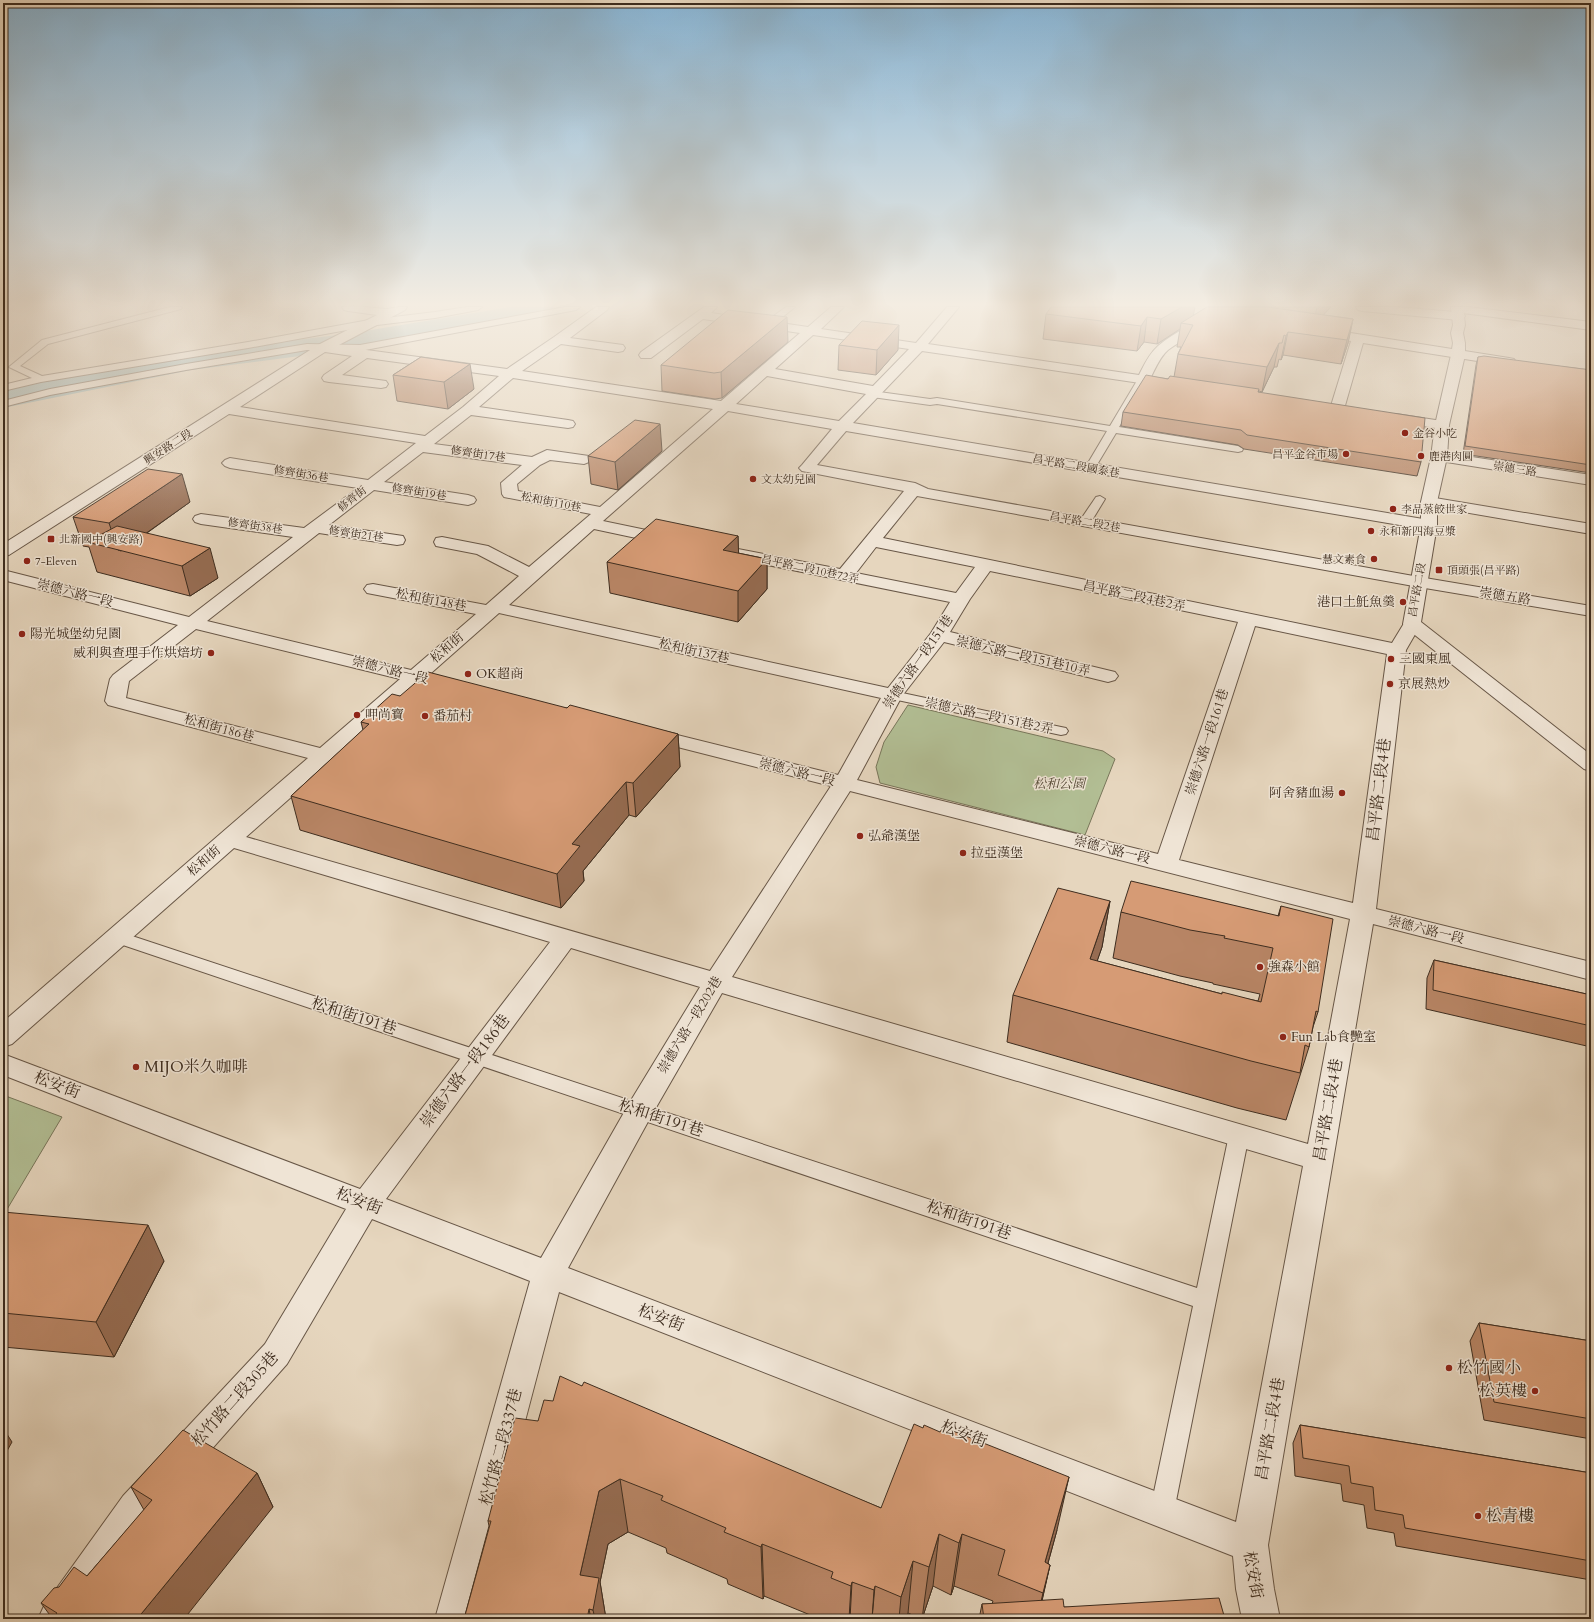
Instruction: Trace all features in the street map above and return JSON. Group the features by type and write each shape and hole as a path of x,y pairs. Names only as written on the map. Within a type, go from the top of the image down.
{"street":[{"name":"興安路二段","path":"3,551 269,383"},
{"path":"370,383 381,384"},
{"name":"修齊街","path":"115,701 120,679 425,444 468,410 499,383"},
{"name":"昌平路二段國泰巷","path":"573,383 723,406 1429,525"},
{"name":"松和街","path":"3,1037 750,383"},
{"path":"822,383 874,392"},
{"path":"842,426 883,383"},
{"path":"1168,383 1190,386"},
{"path":"1337,408 1345,383"},
{"name":"昌平路二段","path":"1452,383 1442,425 1439,457 1429,502 1429,525 1412,624 1591,765"},
{"path":"1322,406 1352,411"},
{"name":"修齊街17巷","path":"227,409 535,462"},
{"path":"468,410 568,424"},
{"path":"1382,416 1442,425"},
{"name":"昌平路二段2巷","path":"842,426 807,468 915,488 923,493 1419,582"},
{"name":"修齊街17巷","path":"509,483 535,462 547,455 584,458"},
{"name":"崇德三路","path":"1439,457 1591,480"},
{"name":"修齊街36巷","path":"230,463 371,485"},
{"name":"松和街110巷","path":"509,483 510,494 596,518"},
{"name":"修齊街19巷","path":"371,485 468,500"},
{"path":"844,576 915,488"},
{"path":"1429,502 1591,529"},
{"path":"596,518 682,542"},
{"name":"修齊街38巷","path":"201,519 311,531"},
{"name":"修齊街21巷","path":"311,531 397,540"},
{"name":"昌平路二段4巷2弄","path":"872,541 1397,650"},
{"path":"442,542 482,550 531,575"},
{"name":"昌平路二段10巷72弄","path":"721,550 961,599"},
{"name":"崇德六路一段151巷","path":"844,783 893,695 939,635 961,599 985,565"},
{"name":"崇德六路一段","path":"3,575 193,623 467,689"},
{"name":"崇德五路","path":"1419,582 1591,611"},
{"name":"松和街148巷","path":"373,589 492,609"},
{"name":"松和街137巷","path":"492,609 893,695"},
{"name":"崇德六路一段161巷","path":"1166,864 1248,620"},
{"path":"1397,650 1412,624"},
{"name":"崇德六路一段151巷10弄","path":"939,635 1108,676"},
{"name":"昌平路二段4巷","path":"1250,1544 1363,914 1397,650"},
{"name":"松和街186巷","path":"115,701 324,756"},
{"name":"崇德六路一段","path":"635,731 1591,971"},
{"name":"崇德六路一段202巷","path":"548,1274 640,1110 715,983 844,783"},
{"path":"229,839 565,939 1319,1159"},
{"name":"崇德六路一段186巷","path":"365,1204 565,939"},
{"name":"松安街","path":"3,1064 1250,1544 1260,1619"},
{"name":"松竹路二段305巷","path":"57,1619 136,1508 276,1354 365,1204"},
{"name":"松竹路二段337巷","path":"454,1619 548,1274"}],"lane":[{"path":"3,388 26,383"},
{"path":"3,404 50,392 101,383"},
{"path":"1090,468 1141,383"},
{"path":"874,392 930,402 937,401 1238,449"},
{"path":"1085,522 1100,499"},
{"name":"崇德六路一段151巷2弄","path":"893,695 1061,731"},
{"name":"松和街191巷","path":"117,937 640,1110 1205,1300"},
{"path":"1162,1511 1239,1135"}],"green space":[{"name":"松和公園","path":"908,705 1103,751 1115,759 1085,835 880,783 876,767 884,742"},
{"path":"3,1095 62,1117 6,1211 3,1211"}],"building":[{"name":"昌平金谷市場","path":"1141,383 1216,383 1259,389 1258,392 1425,418 1421,462 1247,435 1241,430 1123,412"},
{"path":"1474,383 1591,383 1591,465 1465,446"},
{"path":"635,420 660,424 615,462 588,456"},
{"path":"148,469 182,474 109,523 73,517"},
{"path":"656,519 738,536 723,550 767,559 738,591 607,562"},
{"path":"117,526 210,548 182,566 87,542"},
{"path":"428,672 567,708 570,705 678,734 633,783 626,782 572,844 580,846 557,874 291,796 369,724 361,722 392,694 400,696"},
{"path":"1131,881 1279,916 1281,906 1333,919 1318,1012 1316,1011 1309,1047 1305,1045 1300,1073 1251,1061 1013,995 1058,888 1110,901 1090,959 1222,994 1222,992 1261,1002 1273,948 1224,938 1225,936 1190,930 1121,912"},
{"path":"1434,960 1591,995 1591,1026 1433,990"},
{"path":"3,1212 148,1225 96,1322 3,1313"},
{"name":"松英樓","path":"1479,1323 1591,1341 1591,1419 1494,1402"},
{"path":"560,1376 582,1386 584,1382 881,1508 914,1424 923,1428 924,1425 940,1432 943,1427 1069,1477 1045,1562 1050,1565 1043,1593 998,1575 1005,1550 962,1534 959,1543 939,1534 929,1567 913,1561 901,1597 875,1586 874,1590 852,1582 851,1586 831,1578 833,1572 762,1544 761,1547 724,1532 726,1528 661,1500 663,1496 620,1479 599,1491 580,1575 599,1578 593,1610 589,1609 587,1619 464,1619 491,1521 488,1521 515,1418 538,1421 544,1400 553,1401"},
{"name":"松青樓","path":"1300,1425 1591,1473 1591,1561 1405,1528 1403,1515 1375,1510 1373,1487 1351,1483 1349,1466 1303,1458"},
{"path":"183,1430 257,1473 137,1619 52,1619 57,1613 41,1603 54,1588 59,1587 74,1567 87,1576 152,1500 131,1487"},
{"path":"1219,1598 1225,1619 984,1619 982,1604 1063,1599 1064,1607"}],"waterway":[{"path":"3,399 84,383"}],"place":[{"name":"金谷小吃","path":"1405,433"},
{"name":"昌平金谷市場","path":"1346,454"},
{"name":"鹿港肉圓","path":"1421,456"},
{"name":"文太幼兒園","path":"753,479"},
{"name":"李品蒸餃世家","path":"1393,509"},
{"name":"永和新四海豆漿","path":"1371,531"},
{"name":"北新國中(興安路)","path":"51,539"},
{"name":"慧文素食","path":"1374,559"},
{"name":"7-Eleven","path":"27,561"},
{"name":"頂頭張(昌平路)","path":"1439,570"},
{"name":"港口土魠魚羹","path":"1403,602"},
{"name":"陽光城堡幼兒園","path":"22,634"},
{"name":"威利與查理手作烘焙坊","path":"211,653"},
{"name":"三國東風","path":"1391,659"},
{"name":"OK超商","path":"468,674"},
{"name":"京展熱炒","path":"1390,684"},
{"name":"呷尚寶","path":"357,715"},
{"name":"番茄村","path":"425,716"},
{"name":"阿舍豬血湯","path":"1342,793"},
{"name":"弘爺漢堡","path":"860,836"},
{"name":"拉亞漢堡","path":"963,853"},
{"name":"強森小館","path":"1260,967"},
{"name":"Fun Lab食艷室","path":"1283,1037"},
{"name":"MIJO米久咖啡","path":"136,1067"},
{"name":"松竹國小","path":"1449,1368"},
{"name":"松英樓","path":"1535,1391"},
{"name":"松青樓","path":"1478,1516"}]}
